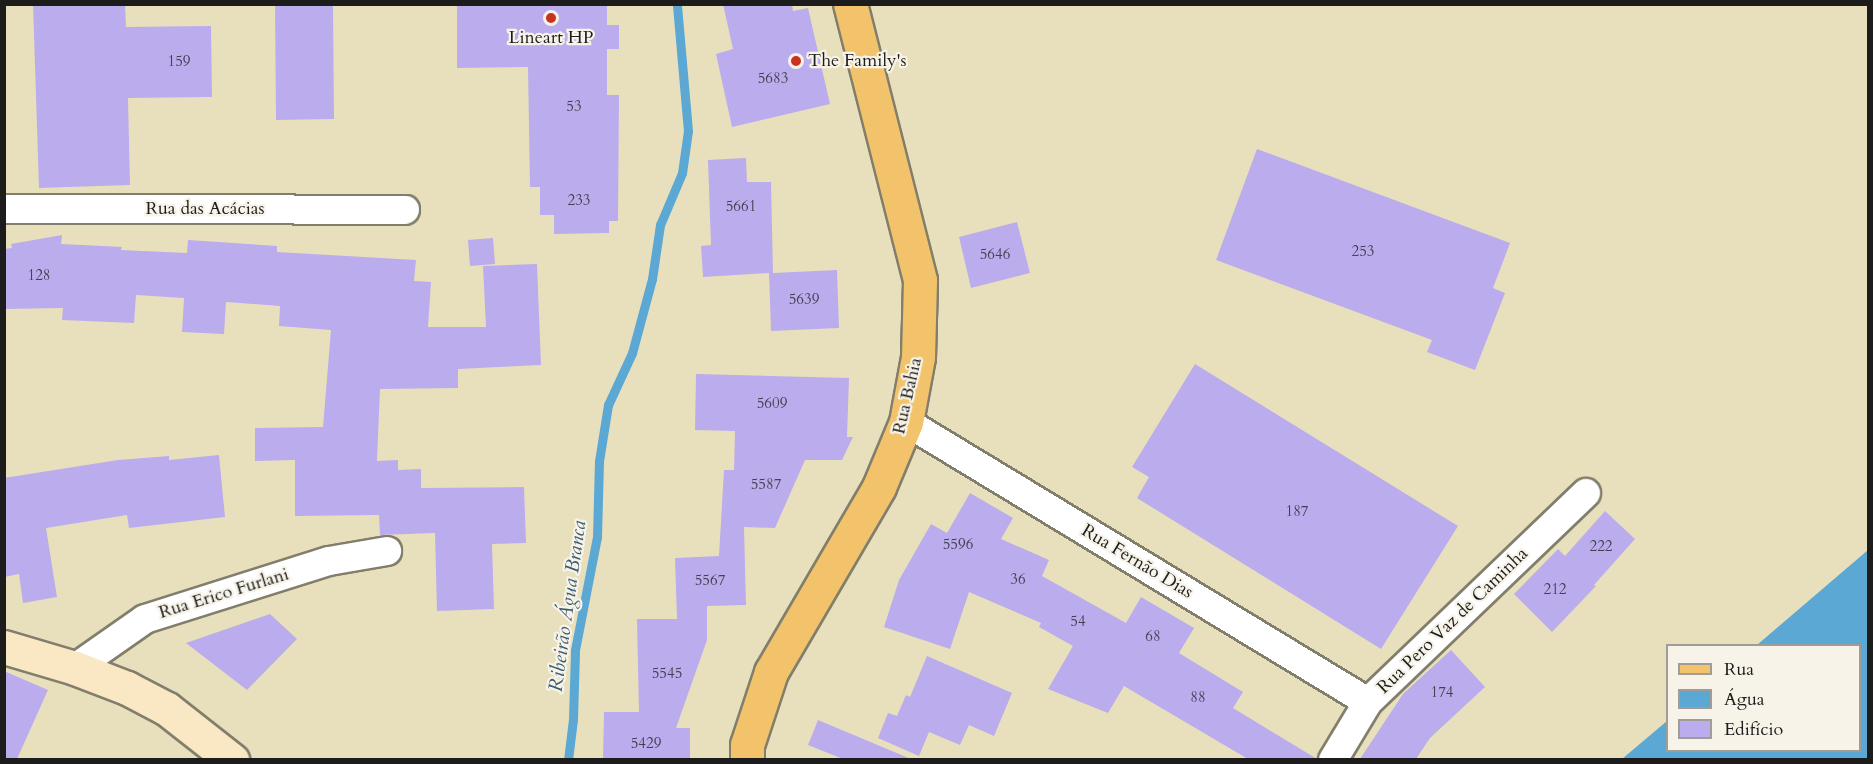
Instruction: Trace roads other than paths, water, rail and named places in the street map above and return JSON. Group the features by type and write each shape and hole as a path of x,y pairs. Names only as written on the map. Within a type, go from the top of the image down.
{"main road":[{"name":"Rua Bahia","path":"747,759 747,745 771,672 879,487 906,422 918,357 920,280 850,4"}],"street":[{"name":"Rua das Acácias","path":"4,209 405,210"},
{"name":"Rua Fernão Dias","path":"906,422 1368,702"},
{"name":"Rua Pero Vaz de Caminha","path":"1333,759 1368,702 1586,493"},
{"name":"Rua Erico Furlani","path":"75,668 145,619 329,561 387,551"},
{"path":"4,647 75,668 127,688 167,709 232,759"}],"water":[{"path":"1868,550 1868,759 1622,759 1666,722 1666,752 1861,752 1861,644 1758,644"}],"waterway":[{"name":"Ribeirão Água Branca","path":"568,760 573,719 575,650 597,537 599,461 608,405 632,353 652,279 660,225 682,173 688,131 677,4"}],"place":[{"name":"Lineart HP","path":"551,18"},
{"name":"The Family's","path":"796,61"}]}
